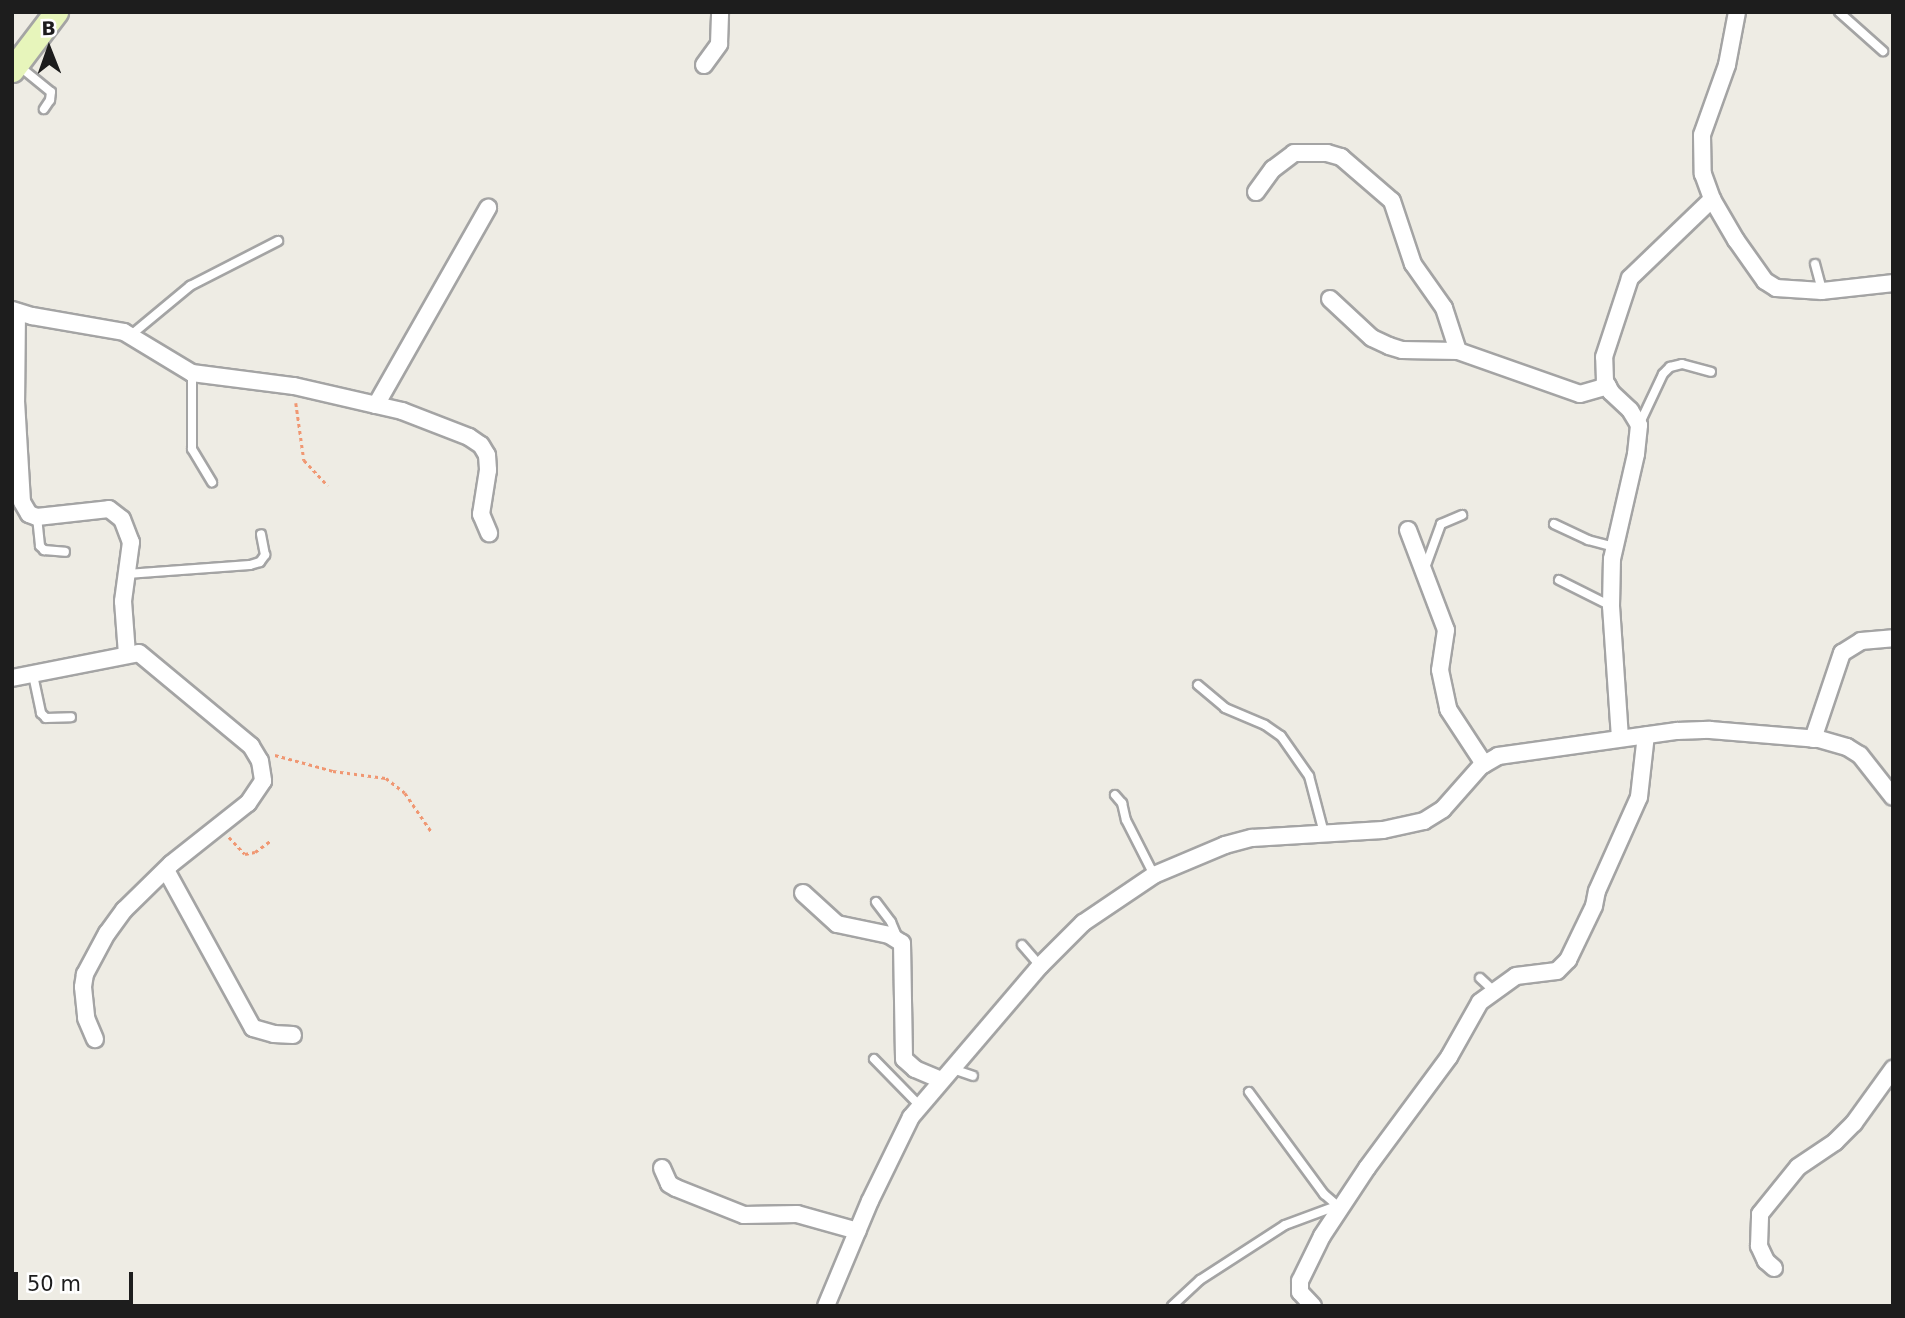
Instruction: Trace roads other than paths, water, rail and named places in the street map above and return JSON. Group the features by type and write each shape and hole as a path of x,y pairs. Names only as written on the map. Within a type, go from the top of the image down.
{"street":[{"path":"15,67 56,12"},
{"path":"704,65 719,44 720,12"},
{"path":"1737,12 1727,65 1702,135 1703,174 1712,198 1736,240 1765,281 1776,288 1789,291 1822,291 1893,284"},
{"path":"1256,192 1273,169 1294,153 1327,153 1355,166 1394,205 1413,264 1444,308 1458,351"},
{"path":"1620,738 1611,606 1614,547 1636,453 1639,425 1608,386 1604,357 1630,278 1712,198"},
{"path":"376,405 488,208"},
{"path":"1330,299 1372,338 1389,346 1402,350 1458,351 1580,394 1608,386"},
{"path":"127,654 123,601 131,542 117,512 101,509 37,517 24,509 19,492 15,311 107,327 131,335 192,373 294,386 376,405 458,432 481,445 487,455 488,470 481,514 489,533"},
{"path":"1408,530 1425,568 1446,629 1440,670 1443,694 1457,727 1485,764"},
{"path":"1813,738 1842,653 1861,641 1893,638"},
{"path":"12,678 139,653 257,753 262,781 248,803 166,870 113,923 85,974 83,1001 95,1039"},
{"path":"826,1306 904,1126 919,1105 1040,966 1083,923 1154,875 1225,845 1252,838 1383,830 1424,821 1443,809 1485,764 1507,754 1575,748 1646,735 1710,730 1813,738 1847,747 1860,755 1893,797"},
{"path":"1313,1306 1300,1292 1300,1281 1322,1236 1367,1168 1450,1058 1476,1007 1494,991 1525,973 1557,971 1568,960 1639,797 1646,735"},
{"path":"166,870 253,1028 274,1034 293,1035"},
{"path":"803,893 837,924 898,939 904,950 904,1059 915,1069 946,1074"},
{"path":"1774,1268 1766,1261 1759,1246 1760,1214 1798,1167 1835,1142 1854,1123 1893,1069"},
{"path":"662,1168 669,1184 744,1215 796,1214 858,1231"}],"lane":[{"path":"1839,12 1883,51"},
{"path":"15,67 51,92 50,100 44,109"},
{"path":"131,335 190,286 278,241"},
{"path":"1815,264 1822,291"},
{"path":"1639,425 1663,374 1670,367 1682,364 1711,372"},
{"path":"192,373 192,449 212,482"},
{"path":"1425,568 1441,524 1462,515"},
{"path":"37,517 40,546 44,550 65,552"},
{"path":"1554,524 1588,540 1614,547"},
{"path":"127,575 260,562 265,555 261,534"},
{"path":"1559,580 1611,606"},
{"path":"33,675 41,713 57,719 71,717"},
{"path":"1198,685 1226,708 1265,725 1281,736 1309,776 1324,833"},
{"path":"1115,795 1122,803 1126,820 1154,875"},
{"path":"876,902 891,922 898,939"},
{"path":"1022,945 1040,966"},
{"path":"1480,978 1494,991"},
{"path":"874,1059 919,1105"},
{"path":"946,1074 973,1076"},
{"path":"1172,1306 1200,1280 1273,1232 1339,1207 1324,1194 1249,1093"}]}
